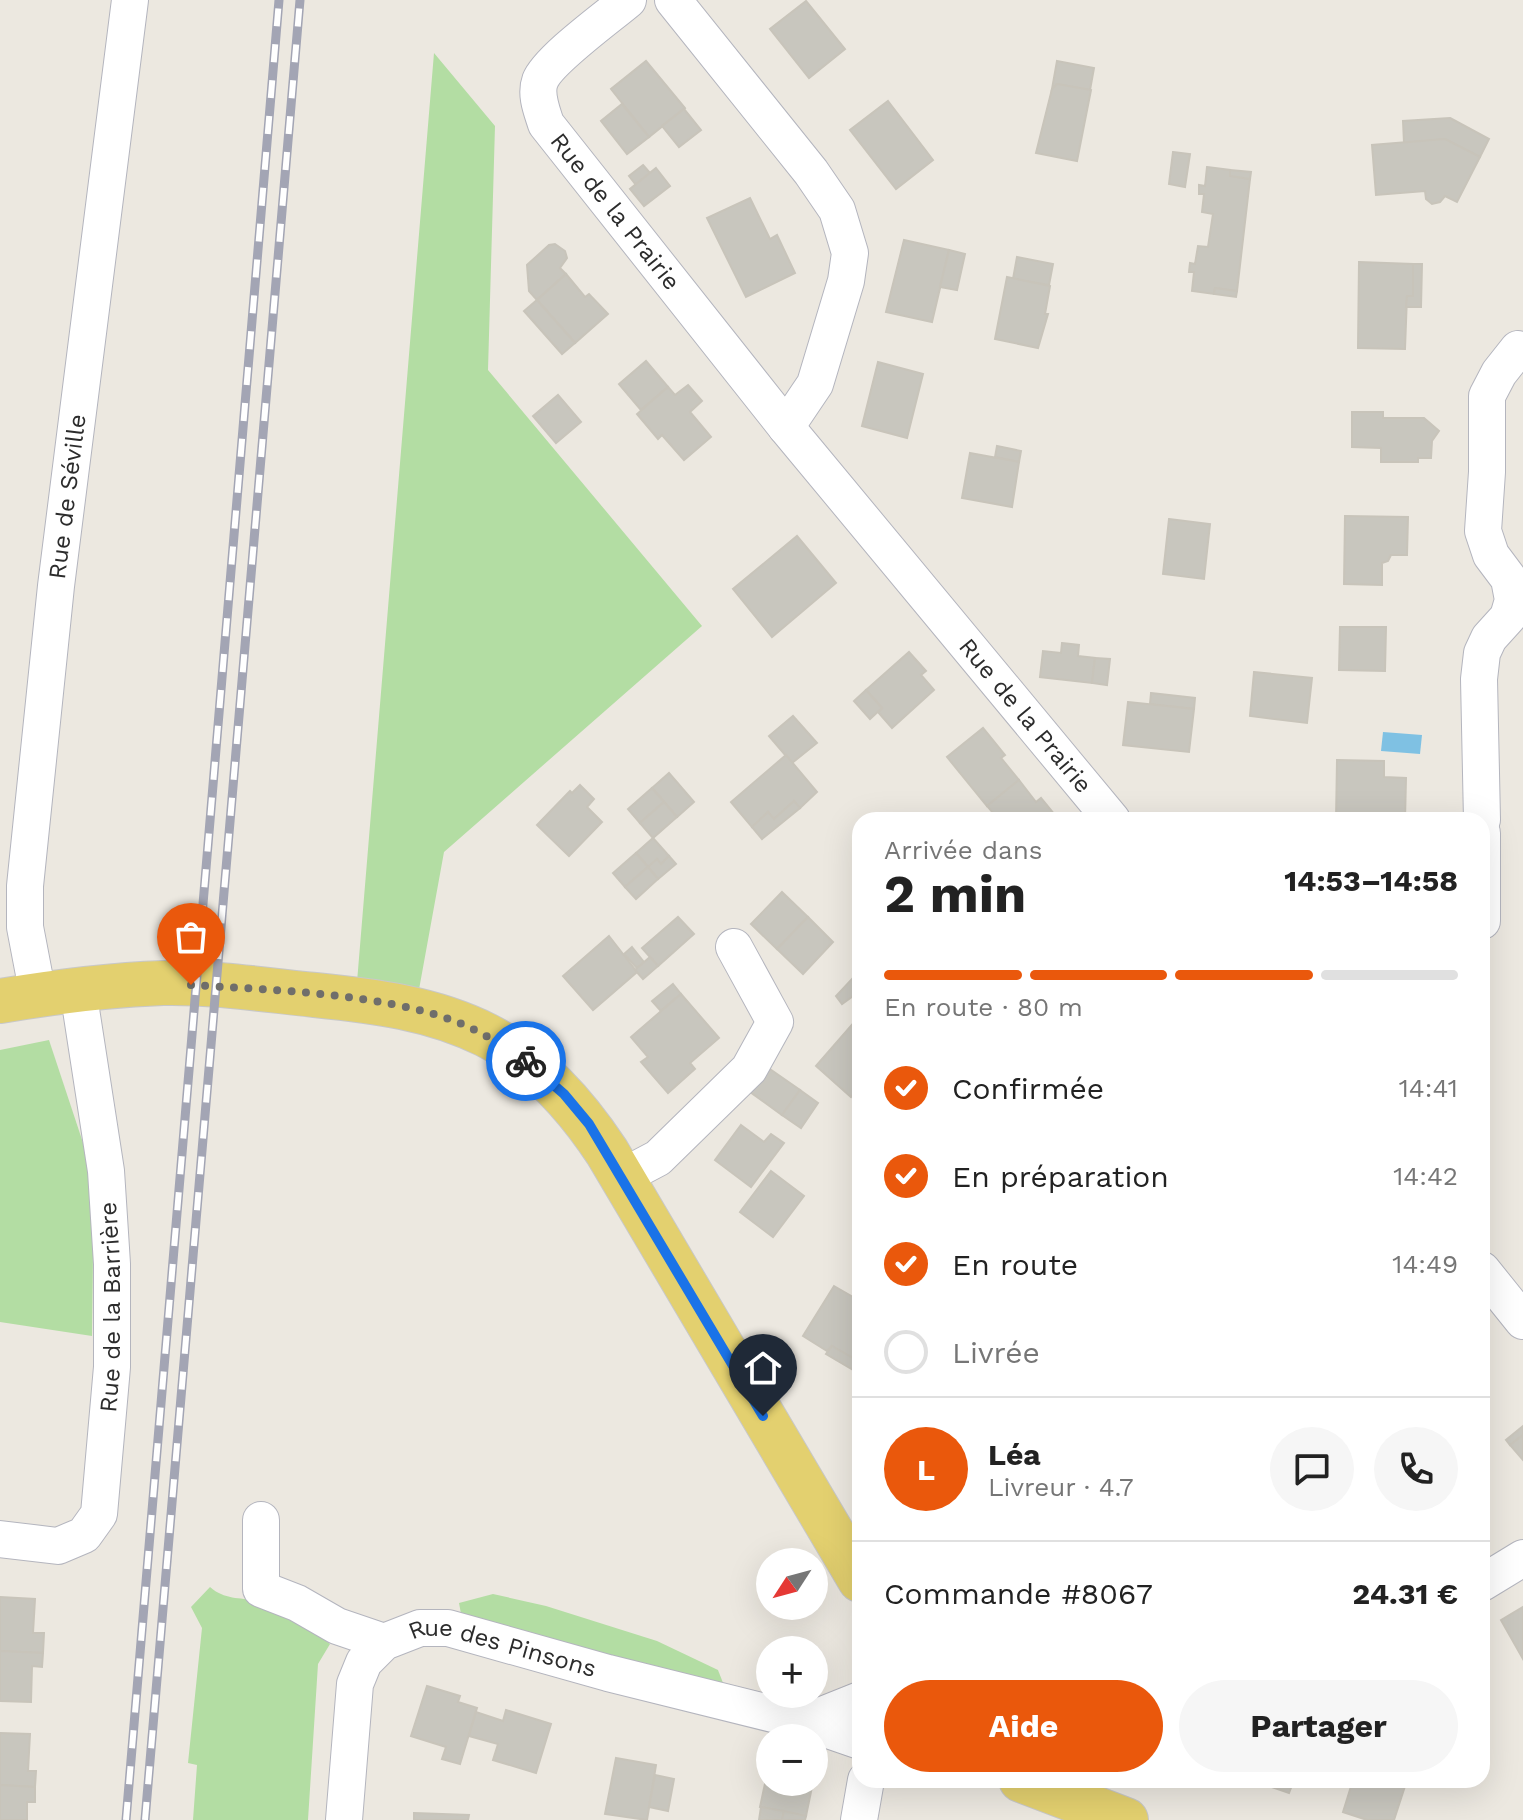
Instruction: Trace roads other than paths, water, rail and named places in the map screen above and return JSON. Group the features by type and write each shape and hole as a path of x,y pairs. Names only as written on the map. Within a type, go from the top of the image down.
{"main road":[{"path":"39,995 165,983 270,990 418,1009 488,1036 526,1061 564,1094 589,1124 852,1566"},
{"path":"1042,1788 1126,1820"}],"street":[{"name":"Rue de Séville","path":"39,995 25,927 25,886 58,570 130,0"},
{"name":"Rue de la Prairie","path":"628,0 550,66 540,82 539,102 546,124 786,427 1105,812"},
{"path":"673,0 811,172 837,210 850,253 846,281 815,384 786,427"},
{"path":"1482,812 1479,679 1482,653 1489,638 1518,600 1509,579 1491,555 1483,531 1487,396 1499,373 1518,349"},
{"path":"622,1177 658,1158 749,1069 775,1022 734,947"},
{"name":"Rue de la Barrière","path":"0,1539 58,1546 84,1535 99,1514 112,1367 112,1264 106,1171 39,995"},
{"path":"1490,1280 1523,1321"},
{"path":"261,1520 261,1589 297,1603 337,1626 384,1642"},
{"path":"1490,1578 1523,1558"},
{"name":"Rue des Pinsons","path":"344,1820 355,1684 364,1662 384,1642 420,1628 448,1628 608,1673 805,1722 852,1738"},
{"path":"805,1722 852,1705"},
{"path":"859,1820 865,1788"}],"water":[{"path":"1383,732 1422,735 1420,754 1381,751"}],"railway":[{"path":"126,1820 279,0"},
{"path":"145,1820 300,0"}]}
